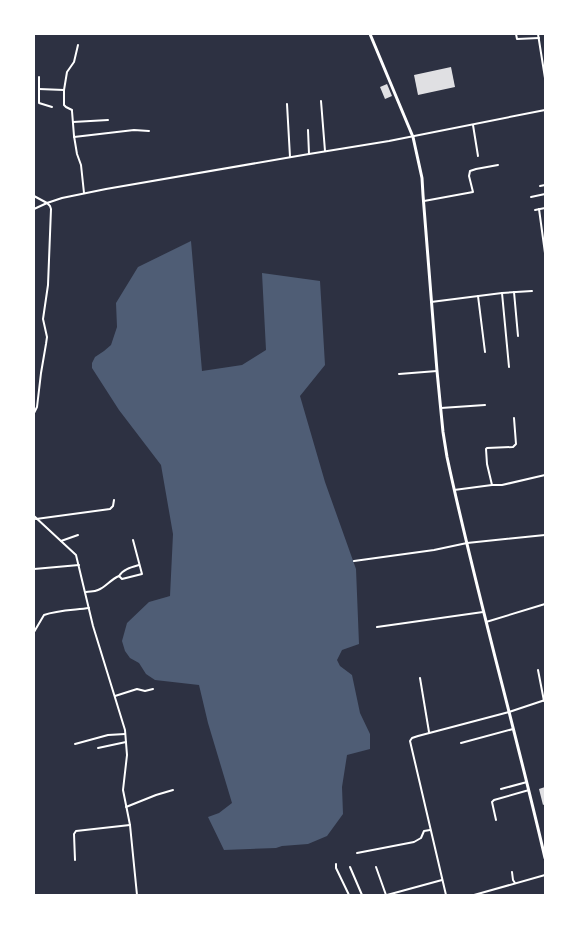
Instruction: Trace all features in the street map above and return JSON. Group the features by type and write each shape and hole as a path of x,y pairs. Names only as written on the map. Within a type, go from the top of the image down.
{"highway":[{"path":"370,34 413,136 422,178 437,371 447,457 483,612 545,858"}],"street":[{"path":"516,34 517,39 539,38"},
{"path":"538,34 545,78"},
{"path":"78,45 74,62 67,72 64,104 72,110 74,137 81,165 84,193"},
{"path":"39,77 38,103 52,106"},
{"path":"39,89 64,90"},
{"path":"321,101 325,151"},
{"path":"286,104 290,157"},
{"path":"34,209 46,203 84,193 325,151 389,142 545,110"},
{"path":"73,122 108,120"},
{"path":"473,125 478,156"},
{"path":"74,137 134,130 149,131"},
{"path":"308,130 309,154"},
{"path":"424,201 473,192 469,176 470,171 498,165"},
{"path":"540,186 545,185"},
{"path":"531,197 545,194"},
{"path":"34,196 50,206 48,286 43,318 46,337 37,407 34,413"},
{"path":"534,210 545,208"},
{"path":"539,209 545,253"},
{"path":"431,302 532,291"},
{"path":"514,292 518,336"},
{"path":"502,293 509,367"},
{"path":"478,296 485,352"},
{"path":"399,374 437,371"},
{"path":"441,408 485,405"},
{"path":"492,485 486,449 515,446 514,418"},
{"path":"454,490 502,485 545,475"},
{"path":"36,519 110,509 113,506 114,500"},
{"path":"34,516 76,555 93,626 115,696 126,742 127,755 123,790 130,825 137,895"},
{"path":"61,541 78,535"},
{"path":"354,561 434,550 467,543 545,535"},
{"path":"119,576 122,579 142,574 133,540"},
{"path":"34,567 37,570 79,565"},
{"path":"86,592 100,590 127,569 140,565"},
{"path":"486,622 545,604"},
{"path":"34,632 46,614 89,608"},
{"path":"377,626 483,612"},
{"path":"446,895 410,743 412,738 545,701 538,670"},
{"path":"420,678 429,733"},
{"path":"115,696 137,689 145,691 153,689"},
{"path":"462,743 513,729"},
{"path":"75,744 108,735 125,734"},
{"path":"98,748 126,742"},
{"path":"501,789 527,782"},
{"path":"126,807 173,790"},
{"path":"496,820 492,802 494,800 529,790"},
{"path":"75,860 74,834 76,831 130,825"},
{"path":"357,853 414,842 421,838 424,831 430,830"},
{"path":"336,864 336,868 349,895"},
{"path":"350,867 362,895"},
{"path":"376,867 386,895 442,880"},
{"path":"512,872 515,883"},
{"path":"474,895 545,875"}],"water":[{"path":"191,241 202,371 242,365 266,350 262,273 320,281 325,365 300,396 325,482 356,569 359,644 342,650 337,660 340,666 352,675 360,713 370,734 370,749 347,755 342,787 343,814 327,836 308,844 276,848 224,850 208,817 219,813 232,803 208,723 199,685 155,680 146,674 139,663 130,658 125,651 122,641 127,623 149,602 170,596 173,534 161,465 119,410 92,368 92,363 95,357 111,345 117,327 116,303 138,267"}],"building":[{"path":"451,67 455,87 418,95 414,75"},
{"path":"387,84 392,96 385,99 380,87"},
{"path":"545,787 545,804 543,805 539,789"}]}
